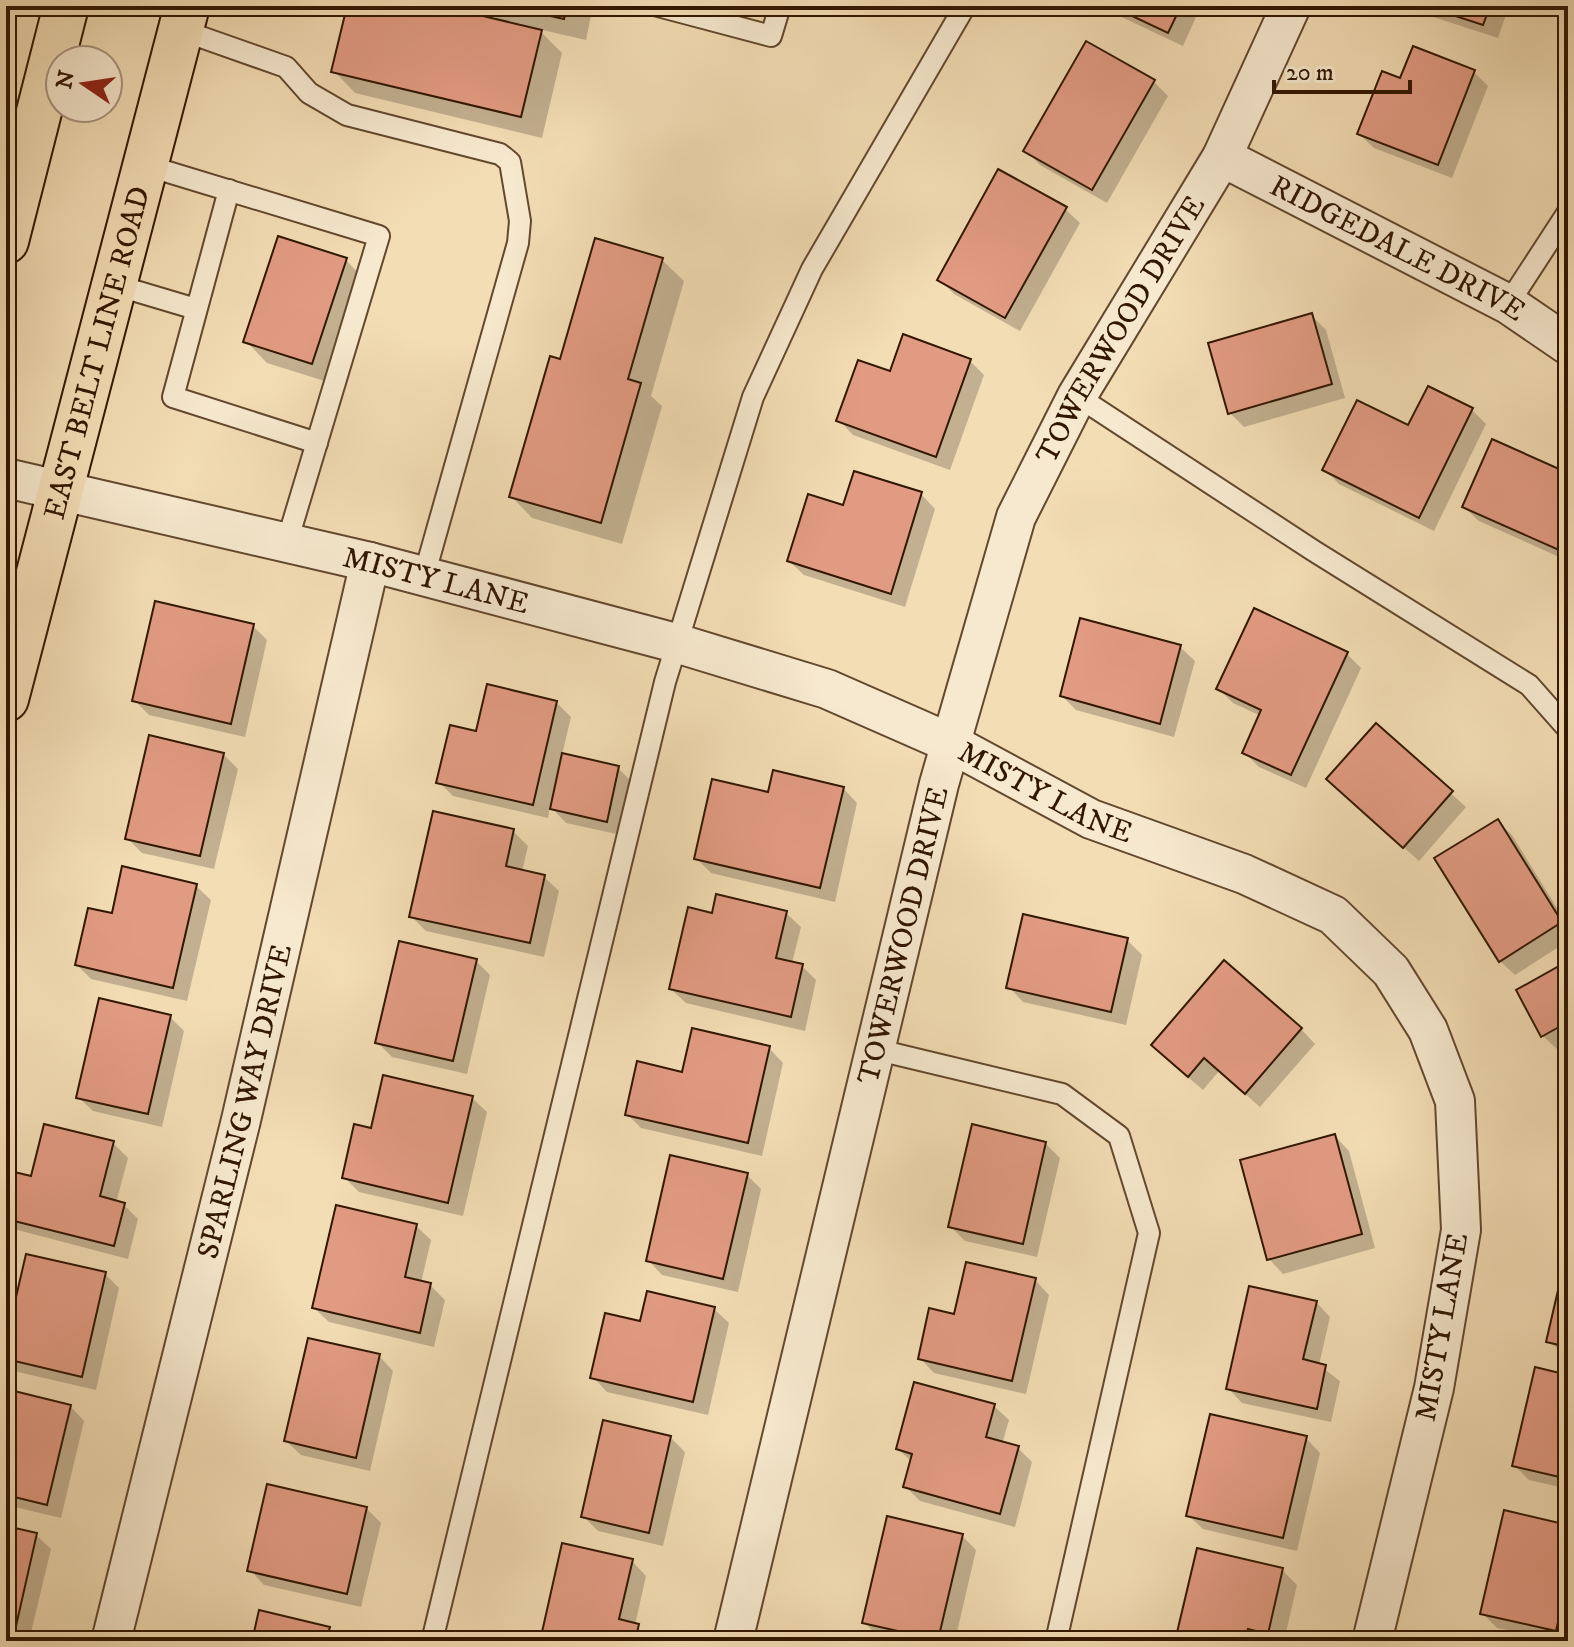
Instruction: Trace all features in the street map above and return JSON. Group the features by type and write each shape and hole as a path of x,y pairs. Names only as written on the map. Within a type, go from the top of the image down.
{"main road":[{"path":"6,241 66,6"},
{"name":"EAST BELT LINE ROAD","path":"6,699 58,490 184,18"}],"street":[{"name":"TOWERWOOD DRIVE","path":"733,1641 950,743 1016,517 1077,396 1222,157 1291,6"},
{"name":"RIDGEDALE DRIVE","path":"1222,157 1508,304 1568,345"},
{"name":"MISTY LANE","path":"6,478 370,562 676,643 827,689 950,743 1091,819 1244,874 1333,915 1391,971 1428,1030 1455,1101 1461,1230 1434,1388 1372,1641"},
{"name":"SPARLING WAY DRIVE","path":"111,1641 241,1120 370,562"}],"lane":[{"path":"658,6 771,36 780,6"},
{"path":"432,1641 676,643 753,397 812,269 965,6"},
{"path":"184,18 286,67 309,93 347,115 500,154 510,162 520,221 518,243 424,576"},
{"path":"145,165 379,236 287,542"},
{"path":"229,190 173,397 317,443"},
{"path":"1508,304 1568,212"},
{"path":"112,284 196,309"},
{"path":"1077,396 1314,551 1529,685 1568,729"},
{"path":"874,1049 1062,1094 1119,1136 1149,1233 1056,1641"}],"building":[{"path":"347,6 441,6 542,30 521,117 331,72"},
{"path":"506,6 567,6 564,19"},
{"path":"1111,6 1181,6 1168,33"},
{"path":"1425,6 1490,6 1483,25"},
{"path":"1086,41 1155,80 1092,190 1023,151"},
{"path":"1413,46 1475,70 1438,165 1357,134 1382,71 1400,78"},
{"path":"998,169 1067,207 1005,318 937,280"},
{"path":"278,236 347,258 312,364 243,342"},
{"path":"595,238 663,258 628,379 641,383 601,523 509,497 550,356 560,359"},
{"path":"1312,313 1332,384 1228,414 1208,343"},
{"path":"903,334 971,359 936,457 836,421 858,360 890,371"},
{"path":"1428,386 1473,408 1419,518 1322,470 1357,400 1408,425"},
{"path":"1492,439 1568,473 1568,554 1462,507"},
{"path":"854,471 922,492 891,594 787,561 808,494 843,505"},
{"path":"155,601 254,624 231,724 132,701"},
{"path":"1254,608 1348,652 1291,775 1242,753 1261,710 1216,689"},
{"path":"1080,618 1181,645 1160,724 1060,696"},
{"path":"487,684 557,701 533,805 436,783 450,725 476,731"},
{"path":"1376,723 1453,791 1403,848 1326,779"},
{"path":"149,735 224,753 200,856 125,839"},
{"path":"562,753 619,766 607,822 550,809"},
{"path":"773,770 844,787 820,888 694,859 712,779 768,792"},
{"path":"433,811 514,829 506,866 545,875 530,943 409,917"},
{"path":"1498,819 1562,922 1499,962 1434,858"},
{"path":"122,866 197,884 173,988 75,965 88,908 112,913"},
{"path":"716,894 787,911 776,958 803,964 791,1017 669,989 688,907 712,913"},
{"path":"1023,914 1128,938 1111,1012 1006,988"},
{"path":"399,941 477,959 453,1061 375,1043"},
{"path":"1224,960 1302,1028 1245,1094 1204,1058 1188,1077 1151,1045"},
{"path":"1568,961 1568,1022 1541,1037 1516,990"},
{"path":"99,998 171,1015 148,1114 76,1098"},
{"path":"692,1028 770,1046 748,1143 625,1115 637,1061 682,1072"},
{"path":"383,1075 473,1096 448,1203 342,1178 354,1124 371,1128"},
{"path":"44,1124 114,1141 100,1196 125,1203 114,1246 6,1219 6,1170 31,1176"},
{"path":"972,1124 1046,1142 1023,1244 948,1227"},
{"path":"1335,1134 1362,1234 1267,1260 1240,1160"},
{"path":"670,1155 748,1173 723,1279 646,1261"},
{"path":"336,1205 417,1224 405,1277 431,1283 420,1333 312,1308"},
{"path":"26,1254 106,1272 82,1377 6,1359 6,1340"},
{"path":"966,1262 1036,1278 1012,1381 918,1359 929,1308 954,1314"},
{"path":"1249,1286 1317,1301 1303,1359 1326,1365 1317,1409 1226,1389"},
{"path":"1559,1286 1568,1288 1568,1347 1546,1342"},
{"path":"647,1291 715,1307 693,1402 590,1378 605,1313 640,1321"},
{"path":"308,1338 380,1354 356,1458 284,1441"},
{"path":"1535,1367 1568,1375 1568,1479 1512,1466"},
{"path":"914,1382 995,1404 986,1437 1019,1446 1000,1514 903,1487 912,1454 896,1449"},
{"path":"6,1389 71,1405 47,1505 6,1495"},
{"path":"1210,1414 1307,1436 1283,1538 1186,1516"},
{"path":"603,1420 671,1436 649,1533 581,1517"},
{"path":"267,1484 367,1507 347,1594 247,1571"},
{"path":"1504,1510 1568,1525 1568,1580 1556,1631 1480,1614"},
{"path":"887,1516 963,1534 938,1640 862,1623"},
{"path":"6,1526 37,1533 14,1635 6,1633"},
{"path":"562,1543 633,1559 619,1619 639,1624 635,1641 540,1641"},
{"path":"1197,1548 1283,1568 1268,1634 1248,1629 1245,1641 1175,1641"},
{"path":"259,1610 330,1627 326,1641 252,1641"}]}
